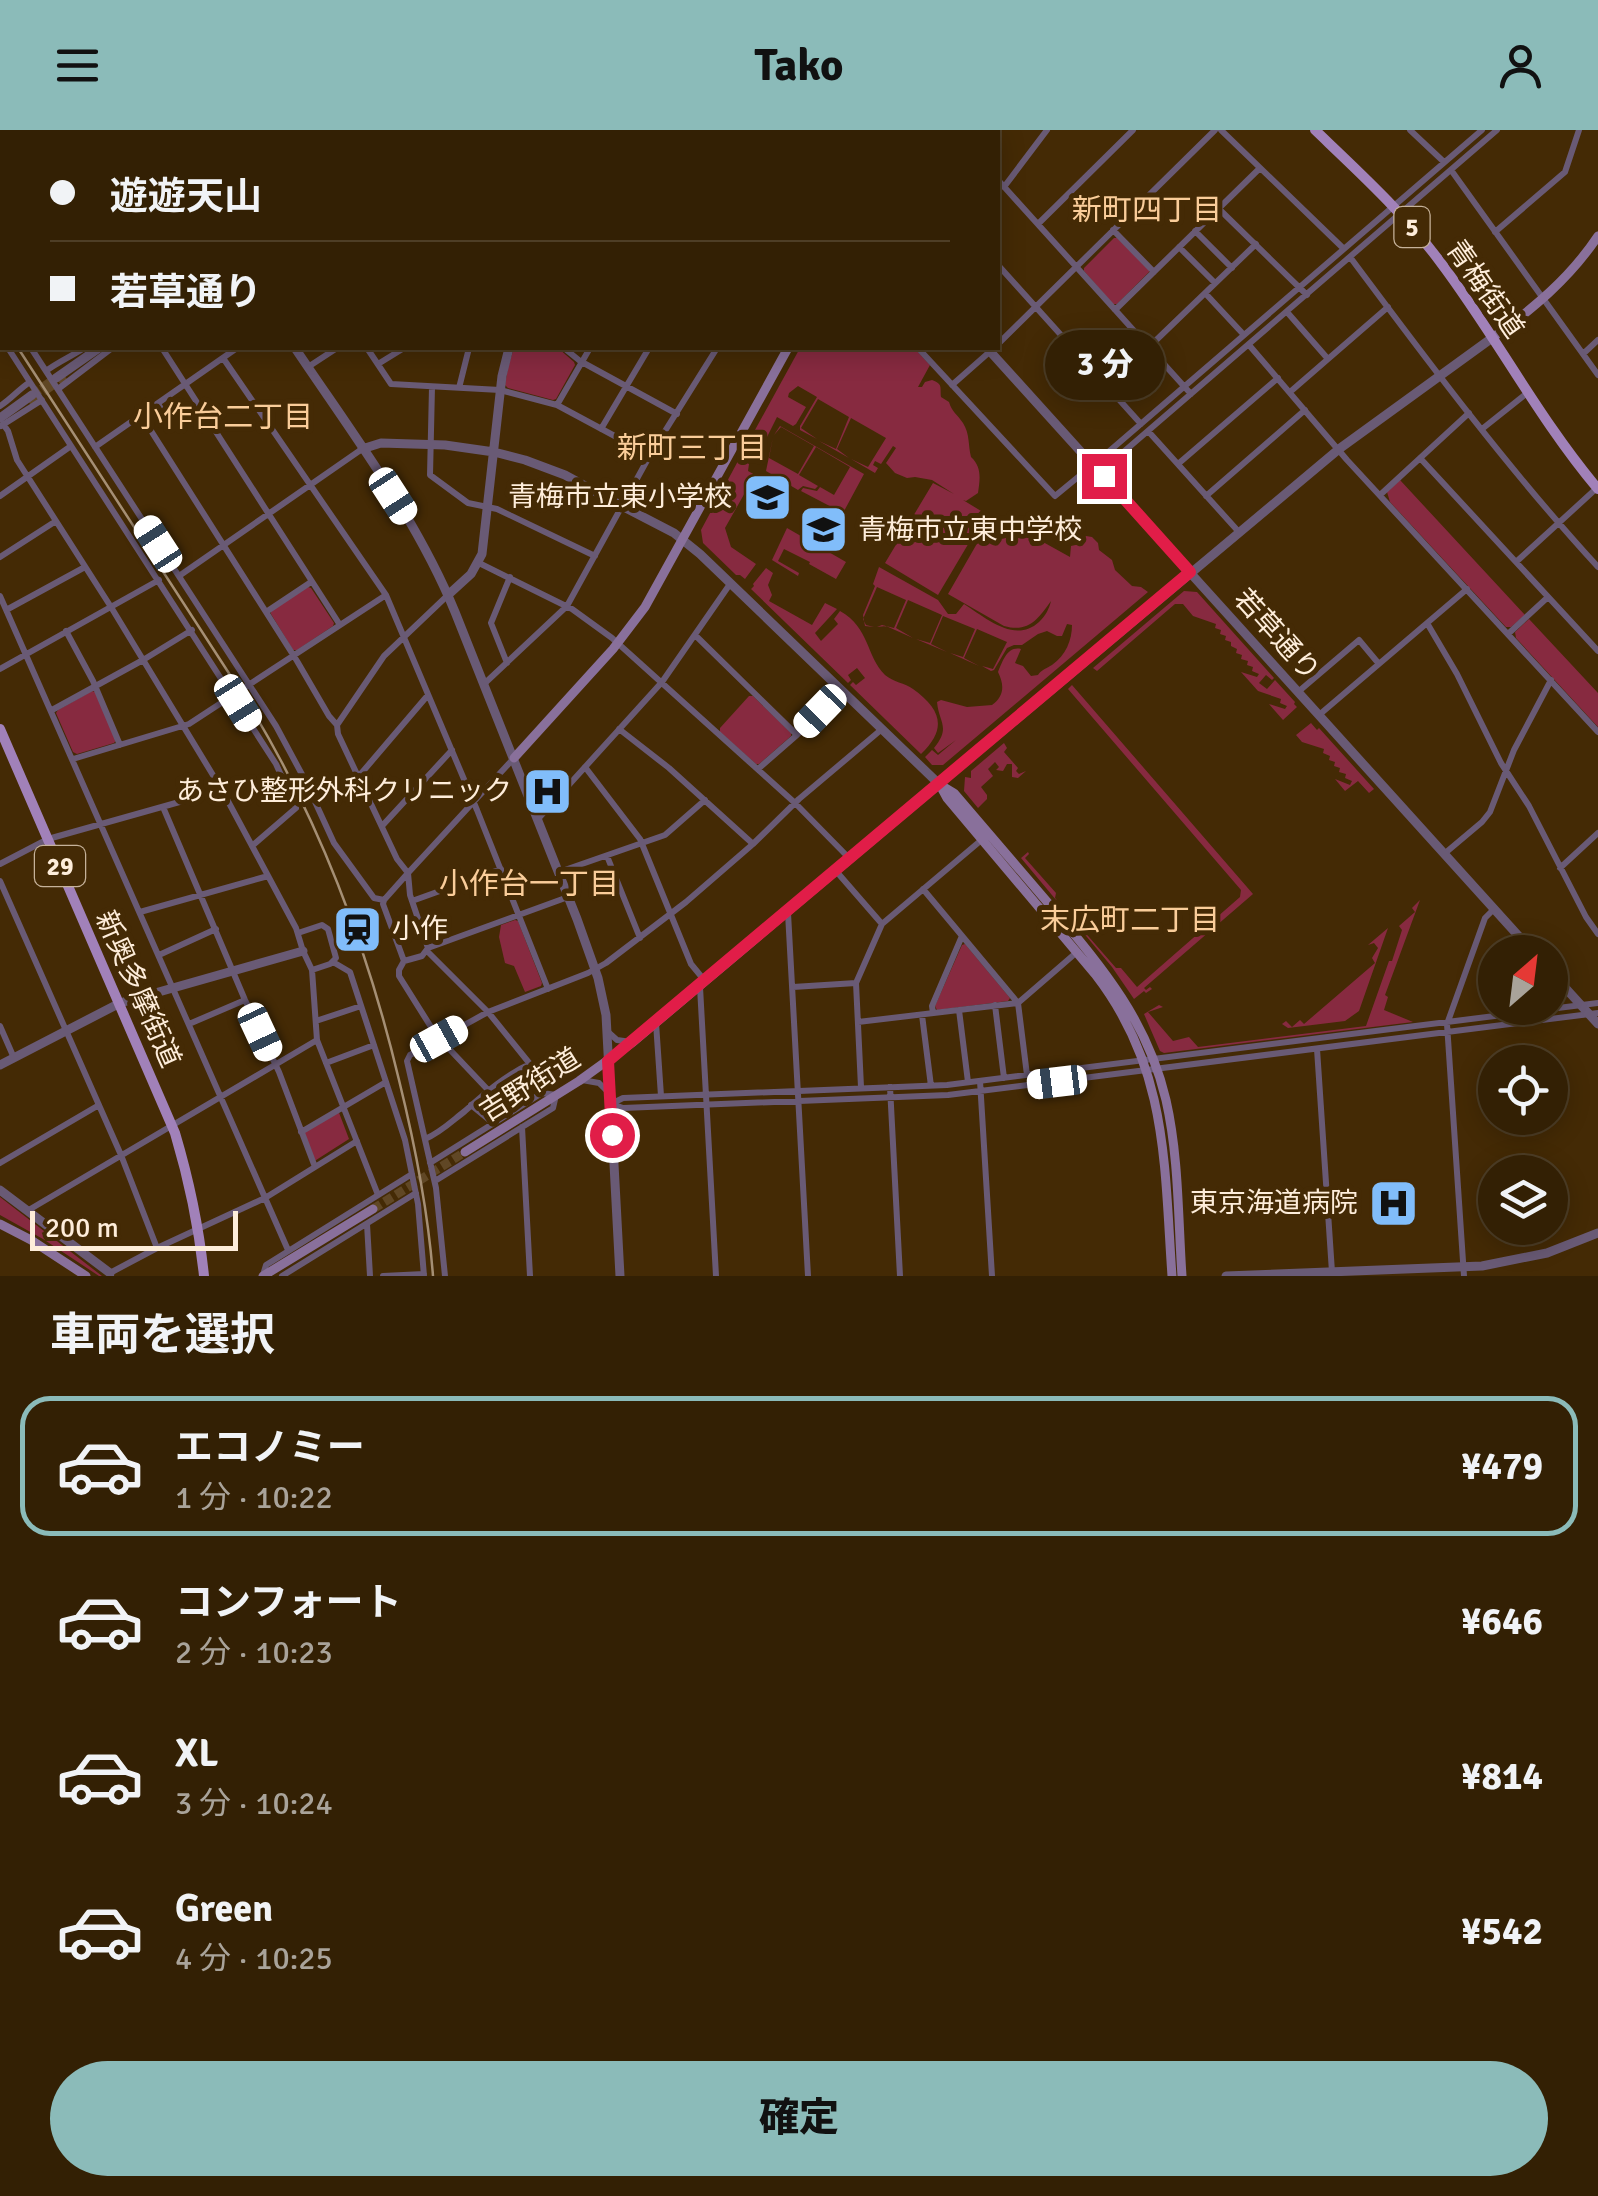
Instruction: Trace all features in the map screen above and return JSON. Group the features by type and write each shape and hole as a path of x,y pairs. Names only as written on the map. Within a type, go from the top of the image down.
{"main road":[{"name":"青梅街道","path":"1315,130 1396,210 1443,265 1598,488"},
{"path":"1492,338 1571,272 1597,239"},
{"path":"514,758 618,643 650,600 787,350"},
{"name":"新奥多摩街道","path":"0,728 172,1125 199,1229 204,1276"},
{"path":"939,784 954,793 985,836 1081,949 1150,1064 1167,1144 1182,1276"},
{"name":"吉野街道","path":"465,1152 579,1081 633,1042 939,784"},
{"path":"1033,893 1046,915 1081,949"},
{"path":"1170,1172 1172,1276"},
{"path":"263,1276 372,1209"},
{"path":"0,1224 86,1276"}],"street":[{"path":"1004,187 1048,130"},
{"path":"1037,224 1133,130"},
{"path":"1000,340 1218,130 1344,249"},
{"path":"1410,130 1444,162"},
{"path":"920,350 1052,494 1058,495 1089,468 1106,467 1307,295 1482,130"},
{"path":"1095,467 1344,249 1497,130"},
{"path":"1496,232 1566,172 1579,130"},
{"path":"1115,310 1260,168"},
{"path":"1450,170 1598,375"},
{"path":"1000,182 1191,394"},
{"path":"1218,208 1307,295"},
{"path":"1113,230 1154,272"},
{"path":"1195,231 1232,268"},
{"path":"1104,384 1256,244"},
{"path":"1179,246 1216,284"},
{"path":"1350,257 1482,430 1598,568"},
{"path":"1000,267 1141,424"},
{"path":"1205,294 1244,335"},
{"path":"1290,392 1388,307"},
{"path":"1287,312 1328,360"},
{"path":"180,576 362,449 381,442 494,452 556,471 684,540 939,784 1338,449 1492,338"},
{"path":"1583,354 1598,340"},
{"path":"1248,344 1338,449 1598,732"},
{"path":"9,350 276,764 296,808 252,846"},
{"path":"32,350 285,741 339,850 374,898 384,900"},
{"path":"46,371 81,350"},
{"path":"57,384 97,350"},
{"path":"57,384 109,350"},
{"path":"163,350 340,626"},
{"path":"95,447 234,350"},
{"path":"297,350 418,536 448,596 596,970 605,1009 620,1276"},
{"path":"308,367 335,350"},
{"path":"368,350 391,384 500,390 557,404 650,455"},
{"path":"378,364 401,350"},
{"path":"459,388 468,350"},
{"path":"337,724 380,660 479,563 503,366 508,350"},
{"path":"566,350 677,414"},
{"path":"557,404 588,350"},
{"path":"602,429 648,350"},
{"path":"484,684 567,606 650,455 716,350"},
{"path":"952,385 989,350"},
{"name":"若草通り","path":"995,350 1095,467 1518,935"},
{"path":"223,358 386,595 474,801 548,989"},
{"path":"1178,464 1278,378"},
{"path":"0,406 30,382"},
{"path":"432,387 430,475 468,503 488,506 595,556"},
{"path":"1482,430 1528,392"},
{"path":"37,397 1,423 8,431 17,460 222,790 298,933 312,970 317,1040 378,1195"},
{"path":"158,404 169,421"},
{"path":"1206,496 1305,410"},
{"path":"1380,495 1469,413"},
{"path":"141,415 337,724 338,734 397,860 408,873 411,898 428,950 488,1012 530,1064 425,1139"},
{"path":"1148,431 1238,531"},
{"path":"0,496 71,446"},
{"path":"1420,458 1598,651"},
{"path":"1516,562 1598,488"},
{"path":"0,557 56,521"},
{"path":"479,563 567,606 618,643 758,769 850,859"},
{"path":"8,609 85,567"},
{"path":"507,663 491,622 510,577"},
{"path":"0,669 159,580"},
{"path":"266,612 312,582"},
{"path":"538,818 662,682 730,584"},
{"path":"1319,715 1467,589"},
{"path":"73,758 184,726 386,595"},
{"path":"0,596 288,1250"},
{"path":"1508,634 1548,598"},
{"path":"1427,623 1598,934"},
{"path":"52,710 192,630"},
{"path":"66,631 120,745"},
{"path":"695,635 797,735"},
{"path":"1298,692 1359,640 1379,664"},
{"path":"1444,854 1488,815 1514,750 1551,680"},
{"path":"758,769 841,690"},
{"path":"314,798 359,776 428,695"},
{"path":"619,729 753,844"},
{"path":"445,1276 434,1182 410,1055 488,1012 596,970 672,914 882,729"},
{"path":"382,826 452,750"},
{"path":"489,1091 439,1039 399,976 404,960 385,913 384,900 514,758"},
{"path":"585,766 643,843 702,984 716,1276"},
{"path":"0,864 48,839 222,790"},
{"path":"559,872 665,834 705,800"},
{"path":"163,807 275,1064 314,1167"},
{"path":"1560,868 1598,834"},
{"path":"861,1087 856,983 882,924 985,836"},
{"path":"607,856 640,938"},
{"path":"411,898 501,869"},
{"path":"836,871 882,924"},
{"path":"140,912 268,876"},
{"path":"0,881 121,1155 157,1248"},
{"path":"923,889 1018,1002 1027,1074"},
{"path":"392,890 400,890 411,898"},
{"path":"404,960 568,897"},
{"path":"1464,1271 1448,1022 1485,918 1494,909"},
{"path":"788,912 808,1276"},
{"path":"298,933 325,926 336,954 333,962 312,970"},
{"path":"159,954 216,930"},
{"path":"933,1013 932,1006 962,936"},
{"path":"858,1022 1018,1002 1081,949"},
{"path":"0,1065 120,1003 303,951"},
{"path":"333,962 350,972 413,1174 424,1275 384,1276"},
{"path":"793,987 856,983"},
{"path":"1568,991 1593,1014 1598,1024"},
{"path":"189,1024 245,1000"},
{"path":"1568,1006 1598,1002"},
{"path":"316,1021 361,1006"},
{"path":"995,1006 1004,1078"},
{"path":"959,1010 968,1082"},
{"path":"1568,1017 1593,1014"},
{"path":"922,1015 931,1086"},
{"path":"579,1081 599,1083 623,1108 891,1098 982,1091 1316,1038 1478,1018"},
{"path":"656,1023 661,1096"},
{"path":"611,1099 931,1086 1317,1049 1502,1025"},
{"path":"0,1026 14,1058"},
{"path":"606,1030 617,1040 633,1042"},
{"path":"1316,1038 1332,1272"},
{"path":"27,1211 317,1040"},
{"path":"326,1063 374,1045"},
{"path":"980,1080 992,1276"},
{"path":"301,1132 386,1082"},
{"path":"890,1087 900,1276"},
{"path":"430,1163 542,1093 556,1095 553,1108 434,1182"},
{"path":"0,1163 99,1105"},
{"path":"471,1105 494,1123"},
{"path":"522,1127 530,1276"},
{"path":"0,1190 111,1274 265,1198 357,1140"},
{"path":"263,1276 266,1265 288,1250 413,1174"},
{"path":"282,1276 416,1193"},
{"path":"367,1224 370,1276"},
{"path":"1226,1276 1464,1271 1527,1258 1598,1233"},
{"path":"297,1267 302,1276"}],"shaded area":[{"path":"1114,238 1149,269 1117,304 1084,271"},
{"path":"513,350 560,350 575,365 553,400 508,388"},
{"path":"799,350 916,350 930,365 918,387 932,380 938,383 941,397 949,402 968,435 971,457 980,478 978,493 963,500 986,514 938,595 885,563 933,483 954,494 932,480 895,473 886,463 896,448 893,446 881,464 875,461 875,473 851,459 868,467 886,438 851,418 837,449 849,458 819,441 836,449 849,417 818,399 801,428 817,439 800,430 800,426 817,397 798,386 788,397 806,407 796,424 777,417 760,461 744,450"},
{"path":"780,426 864,474 843,513 801,491 817,491 820,487 834,495 850,467 816,447 799,475 818,486 815,489 803,486 798,490 766,471 773,437 769,458 798,474 814,446 781,427 774,435"},
{"path":"742,460 755,475 725,528 731,547 756,564 745,579 703,543 701,530"},
{"path":"1400,480 1525,615 1511,627 1506,627 1390,502 1387,492"},
{"path":"1000,518 1070,557 1071,546 1080,544 1086,536 1092,537 1099,550 1112,560 1115,570 1132,586 1148,592 943,765 932,765 925,757 932,750 938,755 956,740 938,753 934,748 943,730 937,702 967,707 992,705 1001,694 998,672 1009,652 1021,649 1015,663 1031,676 1038,675 1064,652 1072,625 1067,624 1062,636 1047,631 1022,645 1007,648 994,670 991,671 982,666 993,669 1007,642 977,629 964,658 979,666 950,653 963,657 975,629 943,616 931,644 947,652 916,639 930,643 942,615 908,600 896,628 913,638 886,626 894,628 906,600 877,587 864,618 879,567 938,600 948,614 956,614 964,604 1011,630 1030,628 1039,622 1051,601 1032,623 1013,628 948,594 990,521"},
{"path":"787,528 846,562 836,579 784,549 778,561 798,576 772,560"},
{"path":"766,568 773,573 768,585 772,595 769,601 812,625 825,603 837,609 815,633 821,641 838,624 834,619 840,611 857,626 885,675 913,689 930,704 938,728 921,754 850,685 865,678 857,668 848,675 848,683 751,589"},
{"path":"308,587 334,623 293,650 271,611"},
{"path":"1184,591 1197,592 1274,678 1266,675 1259,683 1267,689 1275,680 1295,702 1297,707 1283,720 1269,704 1285,709 1281,699 1258,691 1241,672 1257,677 1259,674 1252,671 1248,661 1241,659 1237,649 1215,628 1216,624 1193,616 1183,604 1175,604 1097,671 1093,668"},
{"path":"1529,619 1598,693 1598,727 1516,638 1515,632"},
{"path":"1072,685 1253,894 1144,988 1152,989 1134,999 1021,858 1028,852 1025,858 1056,893 1055,898 1137,987 1240,897 1241,890 1068,689"},
{"path":"92,691 116,740 77,754 56,713"},
{"path":"749,696 791,733 759,764 720,732"},
{"path":"1311,723 1374,789 1369,793 1358,781 1345,791 1335,779 1350,785 1352,781 1345,778 1346,774 1339,772 1330,756 1323,753 1324,749 1302,742 1296,735"},
{"path":"1004,743 1004,752 1018,768 1016,771 1026,771 1018,778 1012,777 1012,764 1007,764 1003,771 996,770 999,767 995,762 988,769 993,776 981,787 987,799 978,808 964,791 965,777 971,778 971,771"},
{"path":"1420,900 1385,995 1388,997 1384,1010 1413,1022 1164,1053 1160,1051 1144,1014 1159,1005 1163,1007 1148,1012 1173,1041 1189,1037 1198,1047 1366,1026 1392,961 1402,930 1399,926 1415,912 1412,908"},
{"path":"515,920 542,983 525,992 514,966 505,963 499,937 501,925"},
{"path":"1388,928 1359,1011 1345,1021 1288,1028 1282,1024 1286,1021 1292,1027 1300,1020 1304,1024 1375,963 1372,958 1378,948 1374,943 1368,945"},
{"path":"965,944 1010,998 937,1010 935,1006"},
{"path":"338,1110 349,1139 313,1162 303,1131"},
{"path":"0,1197 102,1276 0,1215"}],"tunnel":[{"path":"28,401 64,375"},
{"path":"32,395 56,378"},
{"path":"373,1209 465,1152"}],"railway":[{"path":"19,350 245,698 317,835 355,931 386,1030 420,1177 433,1276"}],"place":[{"name":"青梅市立東小学校","path":"767,497"},
{"name":"青梅市立東中学校","path":"823,530"},
{"name":"あさひ整形外科クリニック","path":"547,791"},
{"name":"小作","path":"357,929"},
{"name":"東京海道病院","path":"1393,1203"}],"district":[{"name":"新町四丁目","path":"1147,210"},
{"name":"小作台二丁目","path":"223,417"},
{"name":"新町三丁目","path":"692,448"},
{"name":"小作台一丁目","path":"529,884"},
{"name":"末広町二丁目","path":"1130,920"}],"route":[{"path":"612,1135 608,1061 1190,572 1104,476"}]}
